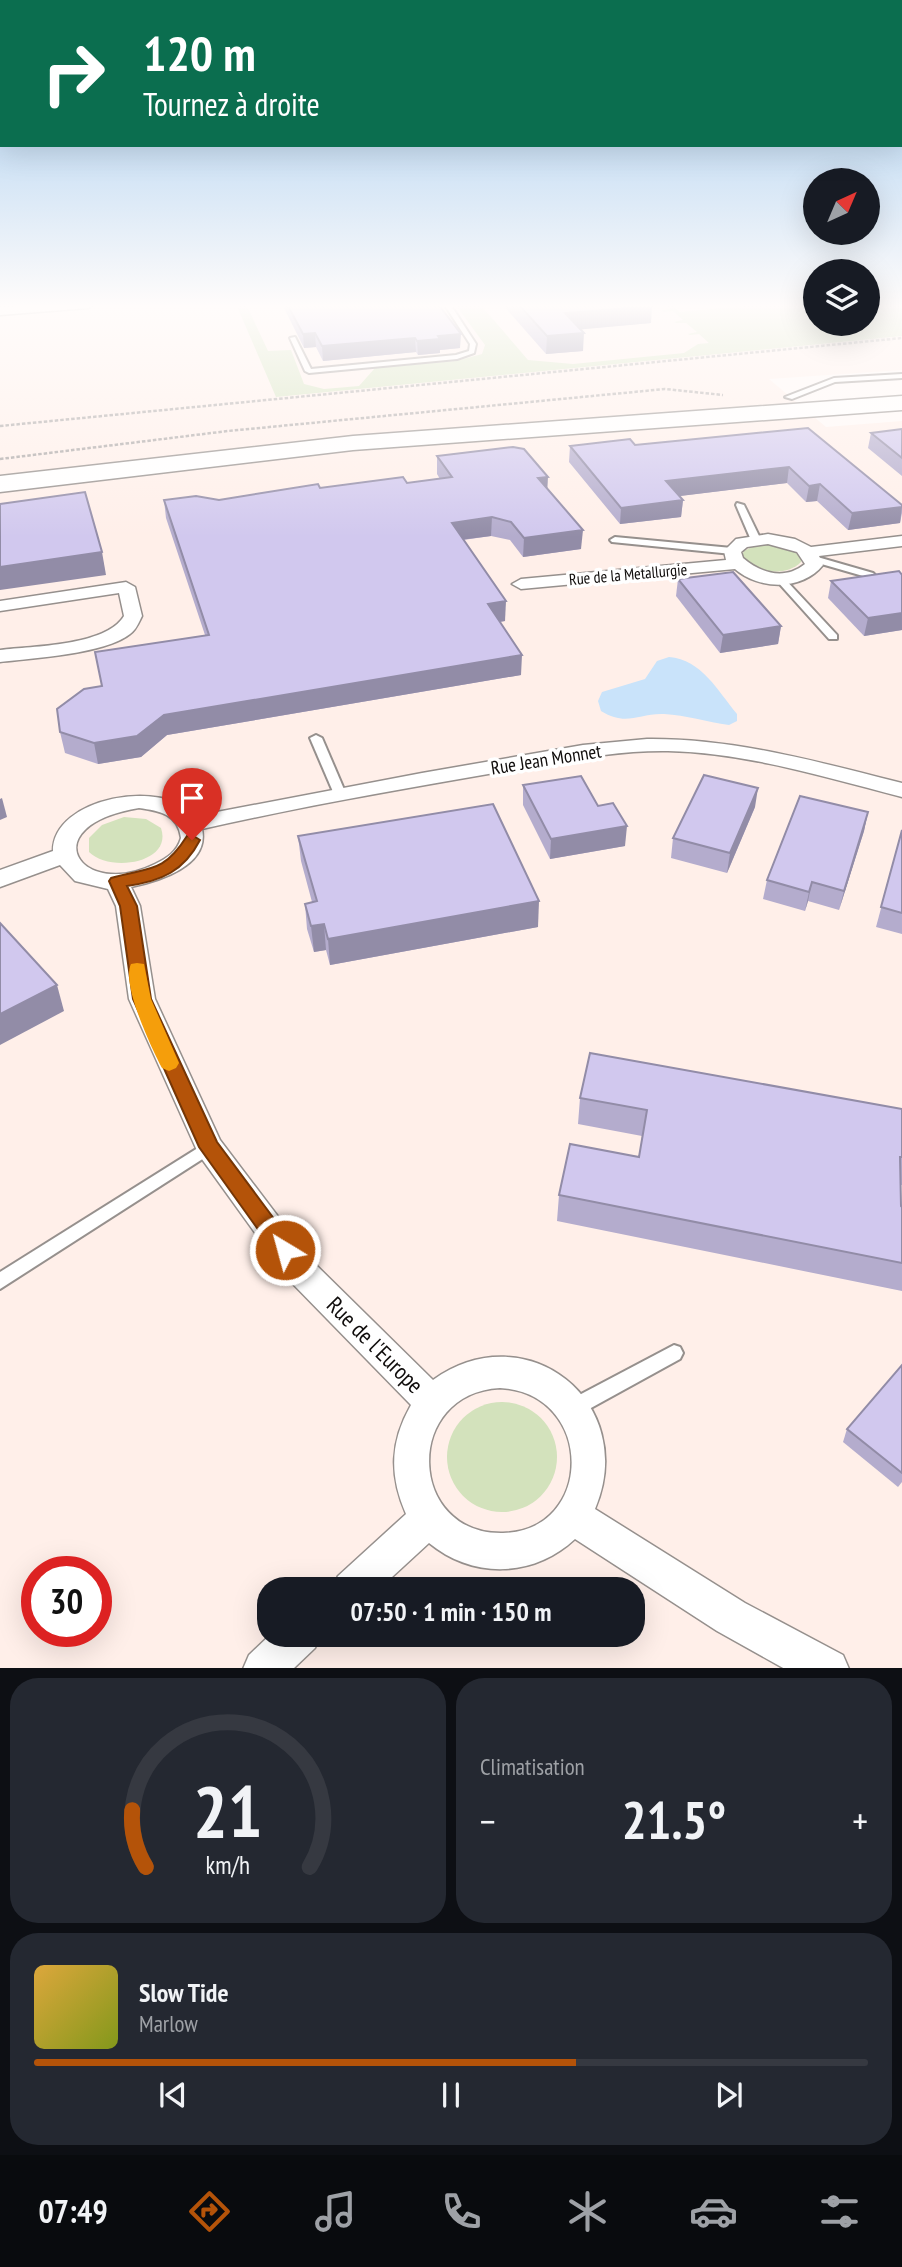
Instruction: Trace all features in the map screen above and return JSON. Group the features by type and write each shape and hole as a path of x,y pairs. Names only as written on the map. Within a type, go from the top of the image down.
{"main road":[{"path":"0,468 329,430 507,414 902,390"},
{"path":"0,484 353,443 544,427 902,404"}],"street":[{"path":"811,555 814,565 803,575 779,579 753,575 733,558 745,542 756,540 779,540 811,555 902,541"},
{"name":"Rue de la Metallurgie","path":"521,584 733,558"},
{"path":"0,606 125,587 132,616 125,630 86,643 0,656"},
{"name":"Rue Jean Monnet","path":"191,824 340,794 595,750 666,745 735,751 796,763 902,790"},
{"path":"139,801 163,804 180,812 191,824 192,840 184,855 167,869 143,878 117,881 93,878 74,869 65,855 65,840 75,825 93,812 115,804 139,801"},
{"path":"0,879 65,855"},
{"name":"Rue de l'Europe","path":"117,881 128,906 142,999 209,1147 300,1270 432,1402"},
{"path":"502,1373 528,1378 552,1390 571,1409 586,1434 592,1462 588,1491 574,1517 550,1539 519,1550 486,1551 455,1539 430,1517 416,1495 410,1470 410,1445 418,1422 432,1402 451,1385 476,1375 502,1373"},
{"path":"364,1577 430,1517"},
{"path":"574,1517 809,1664"},
{"path":"263,1668 286,1647"}],"lane":[{"path":"789,397 829,382"},
{"path":"740,505 756,540"},
{"path":"615,540 733,558"},
{"path":"811,555 870,575"},
{"path":"779,579 833,638"},
{"path":"316,738 340,794"},
{"path":"0,1281 209,1147"},
{"path":"571,1409 674,1353"}],"path":[{"path":"0,426 453,382"},
{"path":"0,459 228,431 665,389 759,398"}],"shaded area":[{"path":"0,382 772,382 826,427 902,421 902,1668 0,1668"}],"green space":[{"path":"269,382 303,382 324,389 359,386 363,382 432,382 276,397"},
{"path":"756,545 786,548 797,554 801,562 787,570 761,570 742,555"},
{"path":"124,817 146,819 161,828 162,840 158,849 149,857 124,863 111,862 89,852 89,838 102,825"},
{"path":"502,1402 523,1406 541,1418 553,1436 557,1457 553,1478 541,1496 523,1508 502,1512 481,1508 463,1496 451,1478 447,1457 451,1436 463,1418 481,1406"}],"water":[{"path":"669,657 681,659 700,670 737,714 737,721 729,725 664,714 626,719 601,711 598,701 602,692 645,679 657,661"}],"building":[{"path":"808,428 902,507 852,513 820,484 809,486 789,467 666,481 683,500 621,508 570,446 630,439 635,445"},
{"path":"902,429 902,458 871,433"},
{"path":"513,447 524,449 548,477 538,478 583,530 524,538 511,522 492,517 452,523 506,601 488,604 522,655 164,715 137,736 94,743 60,732 57,709 84,689 102,686 95,652 209,635 164,500 196,496 219,500 318,484 320,488 403,477 407,483 452,477 437,456"},
{"path":"85,492 102,552 0,567 0,504"},
{"path":"899,571 902,575 902,613 868,618 831,581"},
{"path":"733,572 781,626 723,635 678,579"},
{"path":"704,775 758,788 730,853 673,838"},
{"path":"581,776 598,806 613,803 627,826 551,839 523,785"},
{"path":"800,796 868,812 844,891 812,882 809,892 767,880"},
{"path":"493,804 539,901 328,939 324,924 311,926 305,904 317,901 298,836"},
{"path":"902,830 902,913 881,907"},
{"path":"0,923 57,985 0,1014"},
{"path":"590,1053 902,1109 902,1263 559,1195 570,1144 639,1157 647,1110 580,1098"},
{"path":"902,1365 902,1473 847,1429"}],"slow traffic":[{"path":"137,969 142,999 169,1063"}],"route":[{"path":"192,840 184,855 167,869 143,878 117,881 128,906 142,999 209,1147 285,1250"}]}
